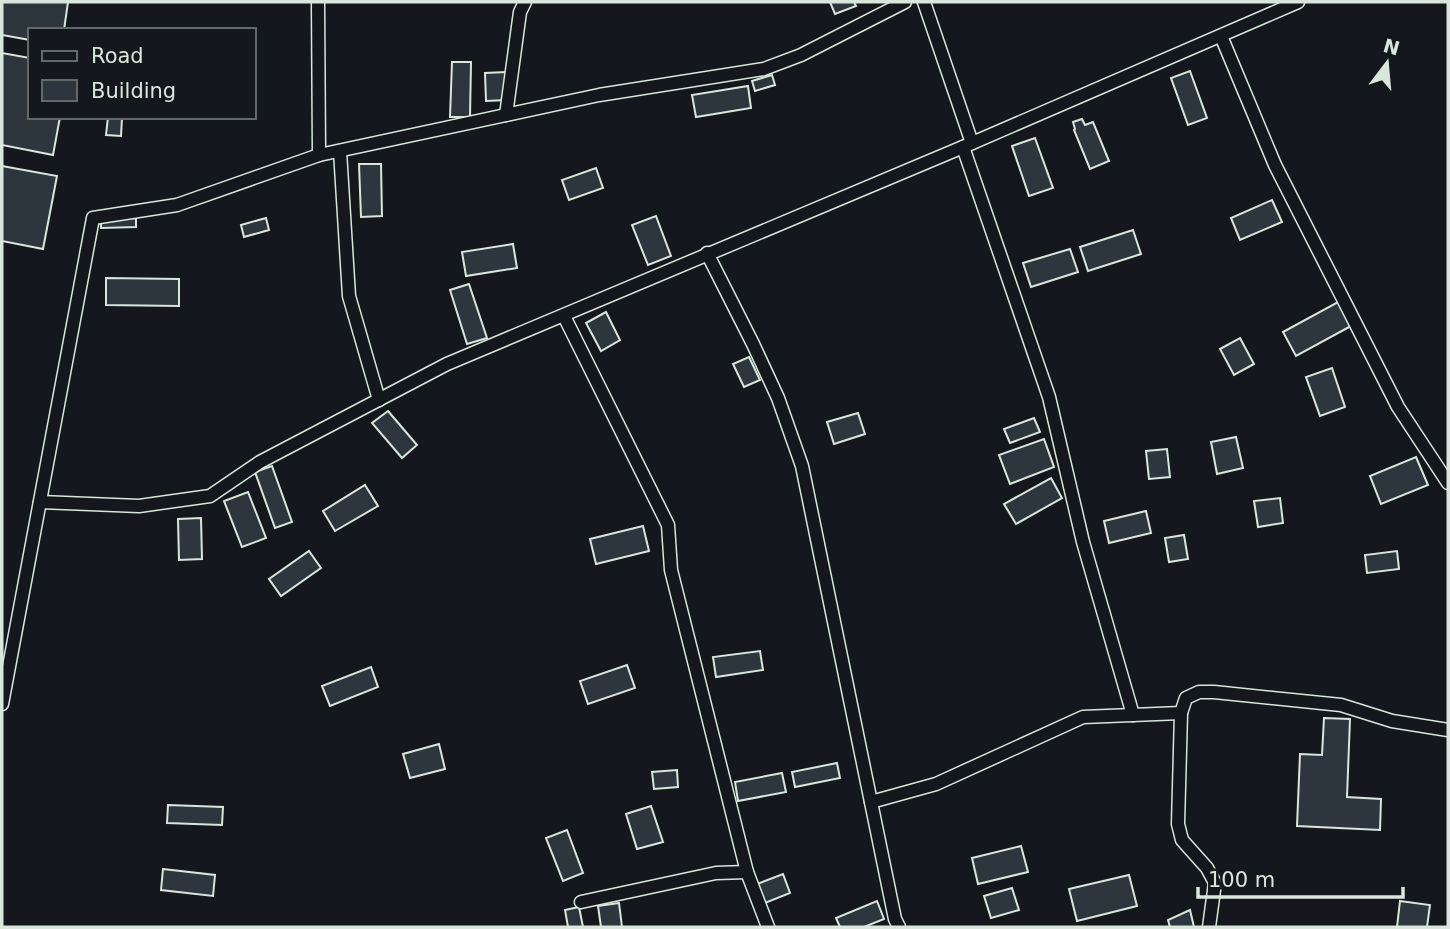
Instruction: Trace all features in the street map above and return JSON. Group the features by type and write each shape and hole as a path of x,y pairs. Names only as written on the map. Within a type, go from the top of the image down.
{"street":[{"path":"318,2 319,155"},
{"path":"2,704 93,218 177,205 340,150 599,95 764,69 801,55 905,2"},
{"path":"924,2 1049,397 1083,542 1133,715"},
{"path":"40,502 139,506 210,496 260,462 447,364 968,145 1298,2"},
{"path":"506,116 520,5"},
{"path":"1221,36 1275,165 1398,407 1448,483"},
{"path":"340,150 349,296 379,400"},
{"path":"707,253 754,344 778,398 802,466 895,919 899,927"},
{"path":"564,316 668,525 671,570 747,872 768,927"},
{"path":"1209,927 1215,883 1207,868 1182,840 1178,824 1181,713 1186,698 1199,691 1341,705 1392,721 1448,730"},
{"path":"871,802 936,784 1083,717 1181,713"},
{"path":"581,902 716,873 747,872"}],"building":[{"path":"2,2 68,2 64,28 28,28 28,40 2,35"},
{"path":"830,2 854,2 856,6 835,14"},
{"path":"2,53 28,58 28,119 60,119 53,155 2,145"},
{"path":"452,62 471,62 470,117 450,117"},
{"path":"1190,71 1207,118 1188,125 1171,78"},
{"path":"506,72 507,100 486,101 485,73"},
{"path":"772,75 775,85 755,91 752,81"},
{"path":"748,86 751,108 696,117 692,95"},
{"path":"108,119 122,119 121,136 106,135"},
{"path":"1082,119 1085,125 1093,122 1109,161 1090,169 1074,130 1073,122"},
{"path":"1035,138 1053,188 1029,196 1012,146"},
{"path":"359,164 381,164 382,216 361,217"},
{"path":"2,166 57,176 43,249 2,241"},
{"path":"596,168 603,188 569,200 562,180"},
{"path":"1272,200 1282,222 1240,240 1231,218"},
{"path":"656,216 671,256 648,265 632,225"},
{"path":"136,218 136,227 101,228 101,219"},
{"path":"266,218 269,230 244,237 241,225"},
{"path":"1133,230 1141,254 1088,271 1080,247"},
{"path":"513,244 517,268 466,276 462,252"},
{"path":"1070,249 1078,272 1031,287 1023,263"},
{"path":"106,278 179,279 179,306 106,305"},
{"path":"469,284 487,338 467,344 450,290"},
{"path":"1338,302 1351,326 1296,356 1283,332"},
{"path":"606,312 620,340 601,351 586,323"},
{"path":"1240,338 1254,364 1234,375 1220,349"},
{"path":"749,357 760,380 744,387 733,364"},
{"path":"1332,368 1345,407 1320,416 1306,377"},
{"path":"388,411 417,445 402,458 372,423"},
{"path":"858,413 865,434 834,444 827,422"},
{"path":"1034,418 1040,432 1010,443 1004,429"},
{"path":"1236,437 1243,468 1217,474 1211,442"},
{"path":"1044,439 1054,467 1010,484 999,455"},
{"path":"1167,449 1170,477 1149,479 1146,451"},
{"path":"1416,457 1428,485 1381,504 1370,476"},
{"path":"272,466 292,522 275,528 255,472"},
{"path":"1051,478 1062,498 1016,524 1004,504"},
{"path":"365,485 378,506 335,531 323,511"},
{"path":"248,492 266,538 242,547 224,501"},
{"path":"1280,498 1283,523 1258,527 1254,501"},
{"path":"1146,511 1151,533 1109,543 1104,521"},
{"path":"201,518 202,559 179,560 178,519"},
{"path":"643,526 649,551 596,564 590,539"},
{"path":"1184,535 1188,559 1169,562 1165,538"},
{"path":"309,551 321,568 281,596 269,579"},
{"path":"1397,551 1399,569 1367,573 1365,555"},
{"path":"760,651 763,670 716,677 713,657"},
{"path":"627,665 635,688 588,704 580,681"},
{"path":"371,667 378,687 330,706 322,686"},
{"path":"1324,718 1350,719 1347,797 1381,799 1380,830 1297,826 1300,754 1322,755"},
{"path":"439,744 445,769 410,778 403,754"},
{"path":"837,763 840,778 795,787 792,772"},
{"path":"677,770 678,787 654,789 652,772"},
{"path":"782,773 786,792 738,801 735,782"},
{"path":"168,805 223,807 222,825 167,823"},
{"path":"651,806 663,842 637,849 626,814"},
{"path":"567,830 583,873 563,881 546,838"},
{"path":"1021,846 1028,872 978,884 972,858"},
{"path":"163,869 215,875 213,896 161,890"},
{"path":"783,874 790,893 765,903 757,884"},
{"path":"1129,875 1137,906 1077,921 1069,889"},
{"path":"1012,888 1019,910 991,918 984,896"},
{"path":"877,901 884,919 864,927 840,927 836,918"},
{"path":"1400,901 1430,905 1427,927 1397,927"},
{"path":"619,903 622,927 601,927 598,906"},
{"path":"579,907 583,927 568,927 565,910"},
{"path":"1190,910 1194,927 1170,927 1168,920"}]}
